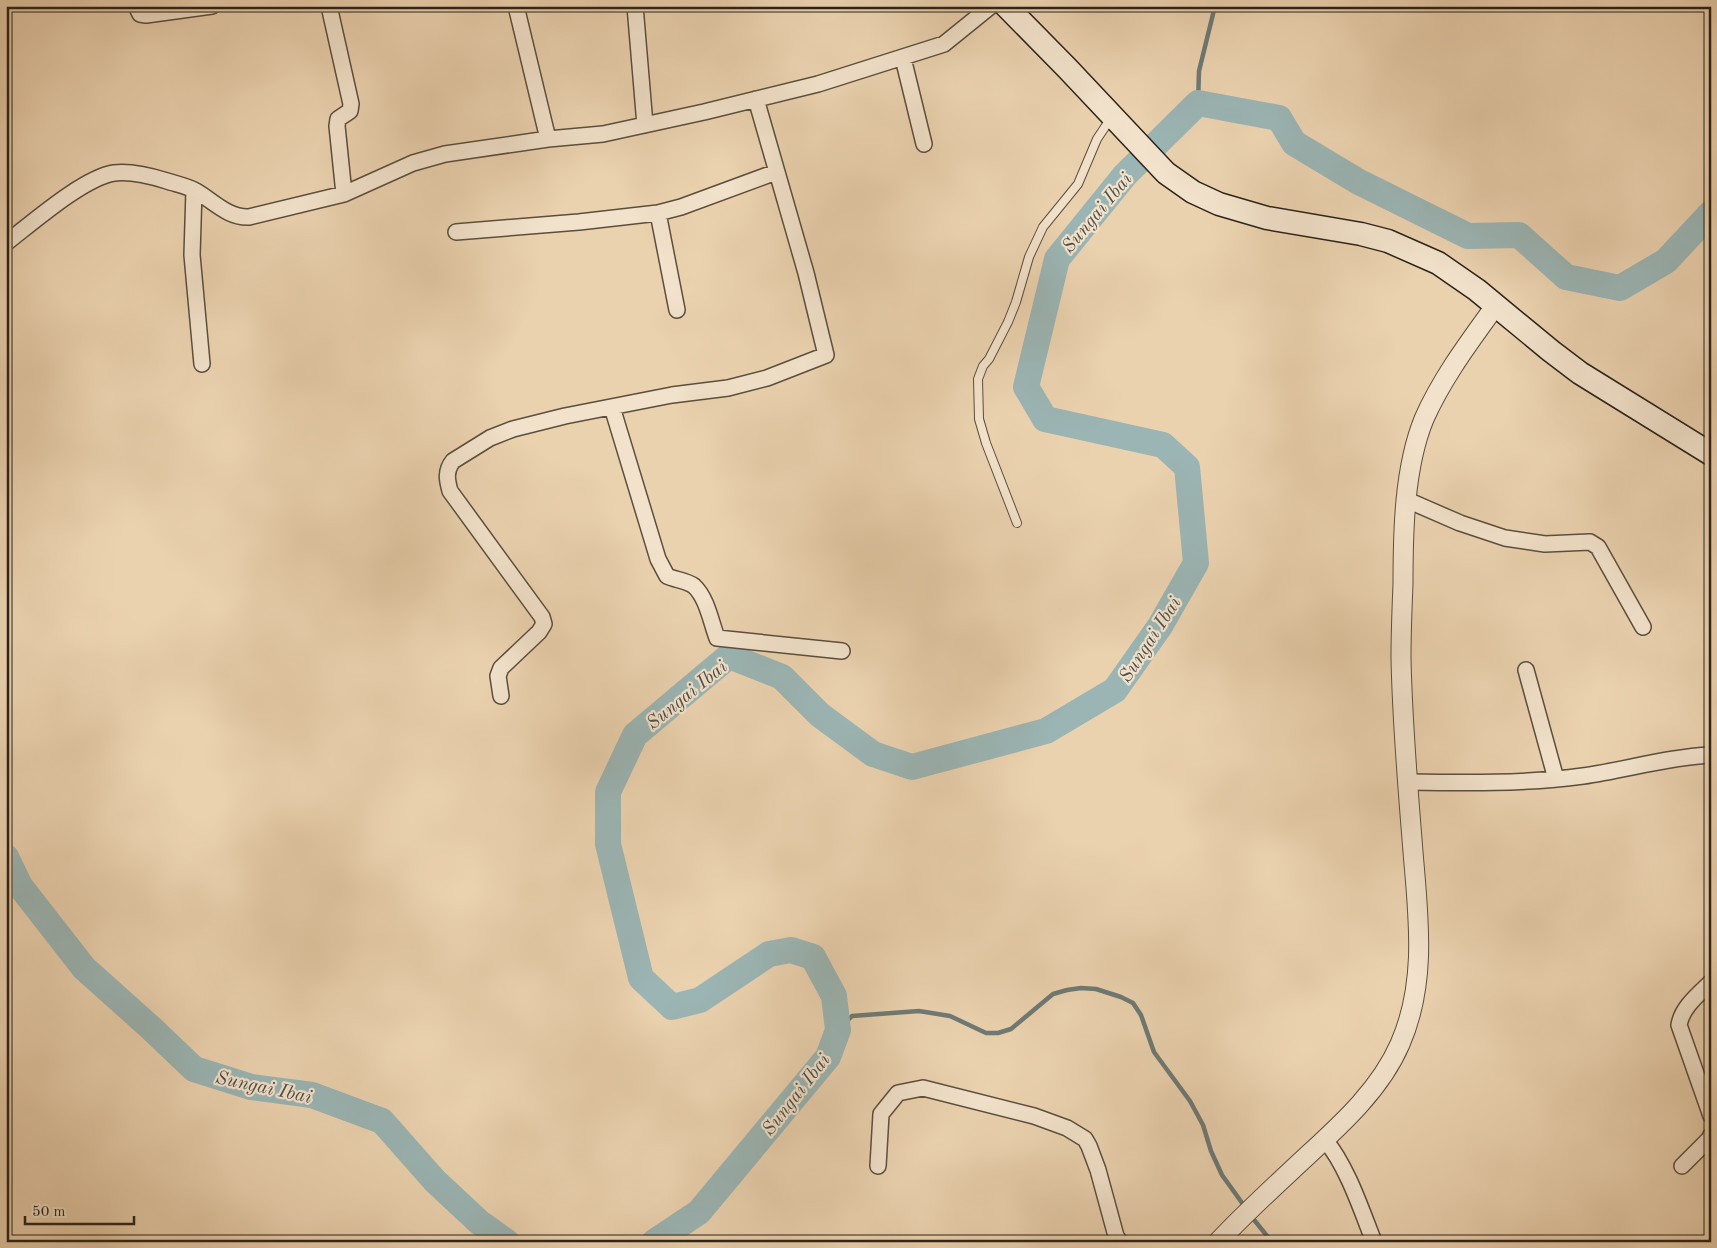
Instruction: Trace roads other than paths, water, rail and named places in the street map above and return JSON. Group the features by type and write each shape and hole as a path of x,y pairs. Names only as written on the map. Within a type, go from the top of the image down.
{"main road":[{"path":"1006,6 1166,173 1193,192 1219,204 1267,218 1361,234 1400,246 1438,263 1496,305 1580,373 1711,454"}],"street":[{"path":"136,6 140,14 146,15 212,6"},
{"path":"330,6 351,104 350,111 338,119 337,126 344,194"},
{"path":"516,6 548,139"},
{"path":"635,6 645,126"},
{"path":"6,243 75,192 99,178 114,174 143,175 158,178 194,190 230,214 240,218 270,213 344,194 413,163 445,154 548,139 603,134 645,126 818,84 944,44 991,6"},
{"path":"903,58 924,144"},
{"path":"501,696 498,676 501,668 539,632 544,624 542,617 450,492 447,479 449,466 459,456 475,446 513,429 680,394 728,388 767,378 826,355 806,273 756,99"},
{"path":"456,232 580,222 658,213 681,207 776,172"},
{"path":"194,190 192,255 202,364"},
{"path":"658,213 677,310"},
{"path":"1222,1237 1325,1140 1382,1076 1400,1045 1415,1001 1418,980 1418,929 1407,782 1401,653 1404,526 1407,500 1412,465 1423,421 1448,374 1496,305"},
{"path":"612,407 658,559 667,576 694,586 701,596 717,638 842,651"},
{"path":"1407,500 1460,523 1505,538 1546,544 1590,542 1598,547 1643,627"},
{"path":"1526,670 1556,779"},
{"path":"1407,782 1461,783 1556,779 1600,774 1711,755"},
{"path":"1711,982 1680,1017 1679,1025 1711,1116"},
{"path":"878,1166 882,1114 898,1093 922,1088 1043,1119 1067,1128 1085,1139 1098,1170 1116,1236 1120,1242"},
{"path":"1682,1166 1711,1135"},
{"path":"1325,1140 1346,1175 1374,1242"}],"lane":[{"path":"1017,523 986,443 979,419 978,379 983,366 989,359 1008,322 1029,257 1043,227 1078,184 1097,139 1113,116"}],"waterway":[{"path":"1198,103 1199,71 1215,6"},
{"name":"Sungai Ibai","path":"654,1242 699,1212 828,1057 838,1030 834,996 813,957 791,950 769,954 700,1000 672,1007 641,978 608,844 608,792 635,735 729,656 782,677 820,715 873,754 912,767 1046,731 1115,690 1160,626 1196,563 1187,467 1163,445 1045,419 1026,387 1057,259 1125,175 1198,103 1279,118 1294,143 1359,182 1468,236 1519,235 1566,277 1620,288 1666,261 1711,213"},
{"name":"Sungai Ibai","path":"6,857 20,886 84,968 194,1069 251,1087 312,1095 382,1121 435,1181 479,1222 507,1242"},
{"path":"838,1030 852,1016 919,1011 950,1016 986,1033 998,1033 1011,1029 1053,994 1081,988 1096,989 1121,997 1133,1003 1141,1015 1154,1052 1190,1101 1203,1125 1211,1151 1222,1175 1245,1207"},
{"path":"1251,1216 1272,1242"}]}
